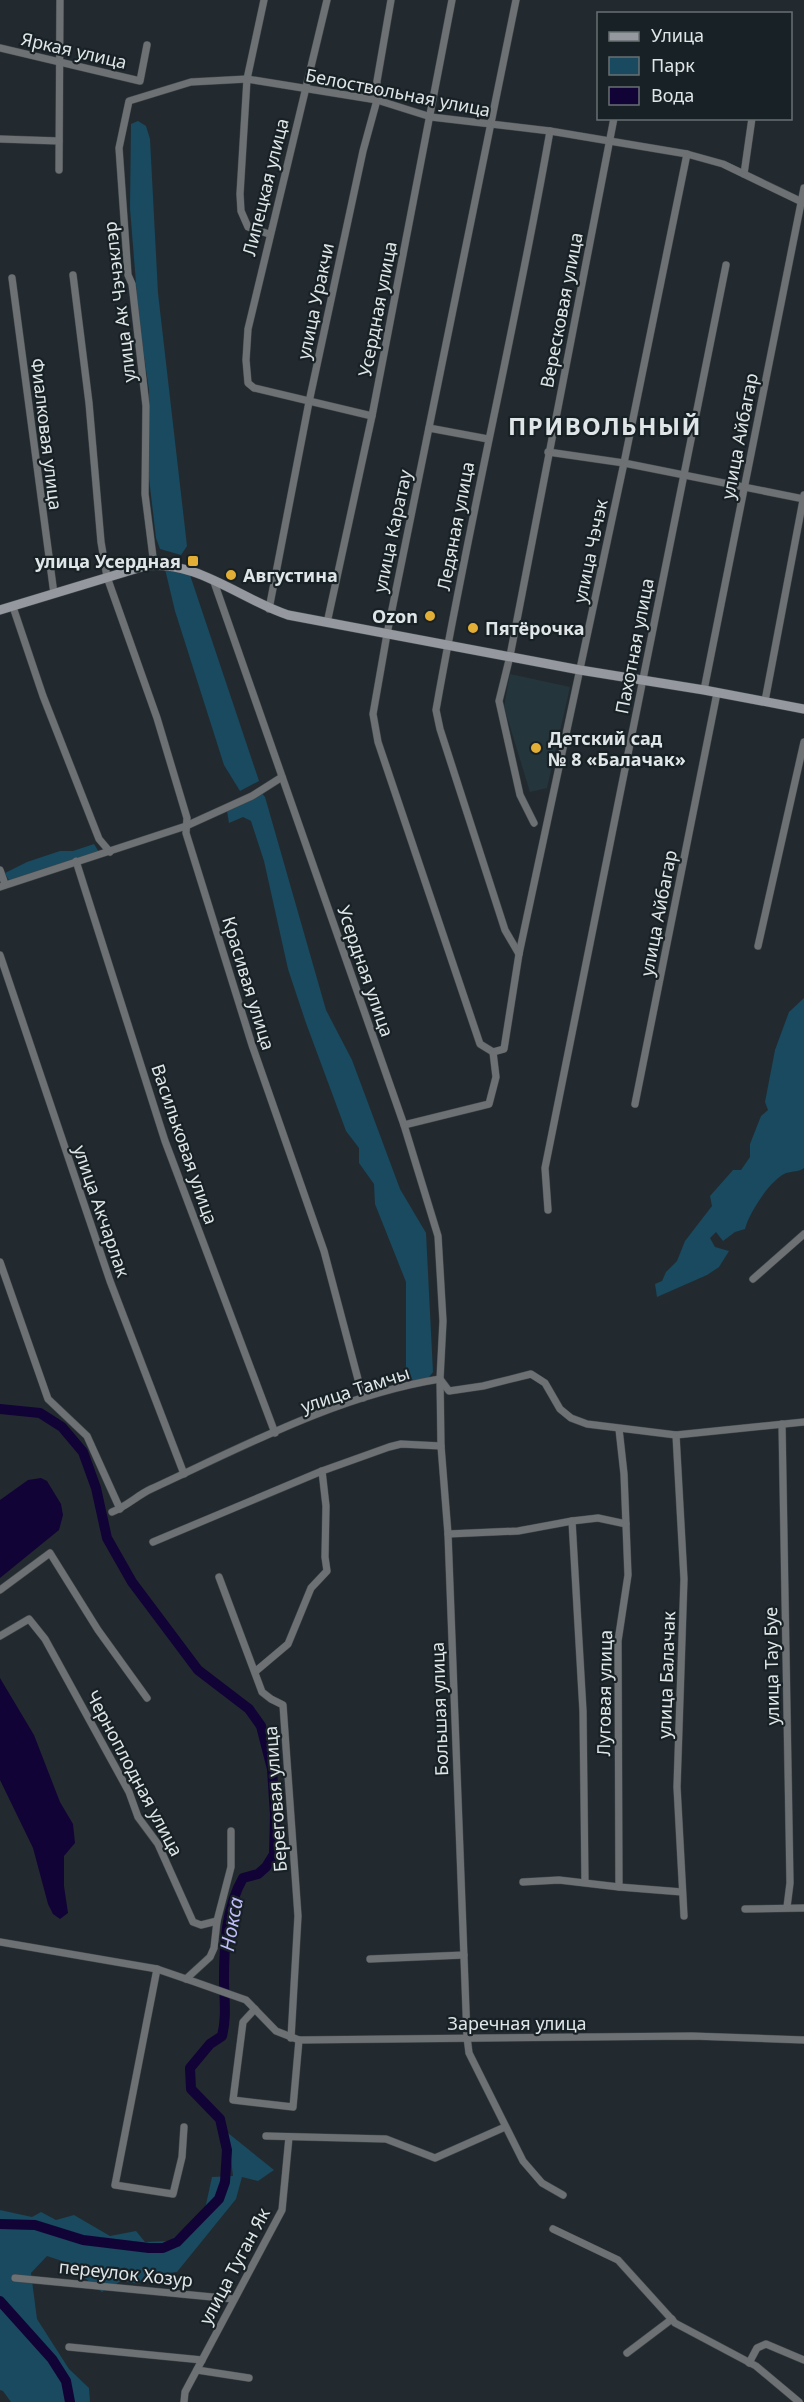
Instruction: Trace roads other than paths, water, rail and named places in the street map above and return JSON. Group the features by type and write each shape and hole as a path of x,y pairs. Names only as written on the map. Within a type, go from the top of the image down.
{"street":[{"path":"59,170 60,0"},
{"path":"264,0 247,79 240,170 241,211 248,227 269,234"},
{"name":"Липецкая улица","path":"309,402 254,388 248,383 246,360 248,329 269,234 327,0"},
{"name":"улица Уракчи","path":"269,609 309,402 363,151 377,100 377,81 391,0"},
{"name":"Усердная улица","path":"327,623 372,416 452,0"},
{"name":"улица Каратау","path":"493,1052 480,1044 378,742 373,714 387,634 516,0"},
{"name":"Яркая улица","path":"0,48 140,81 147,45"},
{"name":"Белоствольная улица","path":"191,82 247,79 377,100 431,117 490,126 550,131 687,154 723,164 803,202"},
{"name":"улица Ак Чэчэклэр","path":"154,565 145,494 146,406 132,284 128,275 119,148 129,101 191,82"},
{"name":"Вересковая улица","path":"534,823 520,795 499,701 510,656 614,120"},
{"path":"744,174 752,120"},
{"name":"Ледяная улица","path":"519,954 505,930 440,729 436,710 488,439 536,212 550,131"},
{"path":"0,139 59,141"},
{"name":"улица Чэчэк","path":"493,1052 504,1049 519,954 624,463 687,154"},
{"name":"улица Айбагар","path":"704,690 804,188"},
{"name":"Пахотная улица","path":"548,1210 545,1168 726,265"},
{"path":"73,275 89,403 101,542 107,577"},
{"name":"Фиалковая улица","path":"12,278 54,594"},
{"path":"309,402 372,416"},
{"path":"429,428 488,439"},
{"path":"548,452 624,463 804,498 765,701"},
{"path":"0,610 154,565 175,567 214,582 269,609 327,623 804,709"},
{"name":"Красивая улица","path":"107,577 157,718 187,818 186,833 252,1045 324,1251 363,1398"},
{"name":"Усердная улица","path":"214,582 404,1125 438,1236 443,1321 440,1379"},
{"path":"13,607 43,696 99,839 110,852"},
{"name":"улица Айбагар","path":"635,1104 717,693"},
{"path":"758,945 804,742"},
{"path":"0,870 3,886 110,852 186,826 252,796 282,777"},
{"name":"Васильковая улица","path":"76,861 165,1141 275,1432"},
{"name":"улица Акчарлак","path":"0,955 110,1281 184,1474"},
{"path":"404,1125 489,1104 496,1077 493,1052"},
{"path":"753,1279 804,1234"},
{"name":"улица Тамчы","path":"0,1262 48,1399 87,1436 116,1510 148,1490 275,1432 363,1398 401,1386 440,1379"},
{"path":"440,1379 449,1391 483,1386 531,1374 545,1383 560,1409 572,1418 587,1424 619,1429 676,1435 804,1422"},
{"name":"Большая улица","path":"440,1379 441,1446 448,1534 469,2053 523,2161 542,2183 563,2195"},
{"name":"улица Тау Буе","path":"782,1424 790,1883 787,1907"},
{"name":"Луговая улица","path":"619,1429 624,1474 628,1575 618,1641 619,1887"},
{"name":"улица Балачак","path":"676,1435 684,1580 677,1787 684,1916"},
{"path":"153,1542 322,1471 401,1444 441,1446"},
{"path":"256,1671 288,1644 311,1588 327,1571 326,1506 322,1471"},
{"path":"448,1534 518,1530 598,1518 626,1524"},
{"name":"Луговая улица","path":"572,1521 583,1711 585,1882"},
{"path":"0,1590 50,1553 98,1630 147,1698"},
{"name":"Береговая улица","path":"219,1577 262,1692 283,1705 298,1916 293,2107 233,2100 243,2022 255,2009"},
{"name":"Черноплодная улица","path":"0,1636 29,1619 45,1639 129,1792 138,1817 158,1844 193,1922 201,1925 217,1921"},
{"path":"186,1979 210,1957 214,1948 217,1921 231,1867 231,1831"},
{"path":"523,1882 559,1880 682,1892"},
{"path":"746,1910 804,1908"},
{"path":"0,1942 156,1969 246,2000 276,2031 295,2039"},
{"path":"370,1959 464,1955"},
{"path":"156,1969 115,2184 173,2194 182,2157 184,2127"},
{"name":"Заречная улица","path":"295,2039 692,2036 804,2040"},
{"path":"266,2136 386,2139 435,2158 505,2127"},
{"name":"улица Туган Як","path":"184,2402 185,2392 282,2210 290,2137"},
{"path":"553,2229 618,2260 672,2319 749,2363 799,2402"},
{"name":"переулок Хозур","path":"15,2278 233,2299"},
{"path":"627,2353 672,2319"},
{"path":"749,2363 757,2348 766,2344 804,2360"},
{"path":"69,2347 202,2360"},
{"path":"197,2370 249,2378"}],"water":[{"path":"41,1478 47,1481 61,1504 63,1515 59,1530 0,1578 0,1500 28,1480"},
{"path":"0,1678 34,1735 60,1802 73,1824 75,1843 64,1856 64,1886 68,1913 60,1919 53,1914 48,1904 33,1848 0,1780"}],"waterway":[{"name":"Нокса","path":"0,1409 40,1413 62,1427 83,1452 96,1488 107,1538 132,1582 198,1670 249,1709 261,1726 272,1769 275,1815 274,1854 266,1867 258,1874 243,1878 233,1901 227,1927 224,1979 225,2014 222,2036 210,2044 190,2068 191,2089 220,2119 227,2150 225,2182 219,2199 177,2242 163,2248 83,2240 35,2225 0,2224"},
{"name":"Нокса","path":"0,2301 52,2359 66,2381 70,2402"}],"place":[{"name":"улица Усердная","path":"193,561"},
{"name":"Августина","path":"231,575"},
{"name":"Ozon","path":"430,616"},
{"name":"Пятёрочка","path":"473,628"},
{"name":"Детский сад № 8 «Балачак»","path":"536,748"}],"district":[{"name":"ПРИВОЛЬНЫЙ","path":"605,425"}]}
